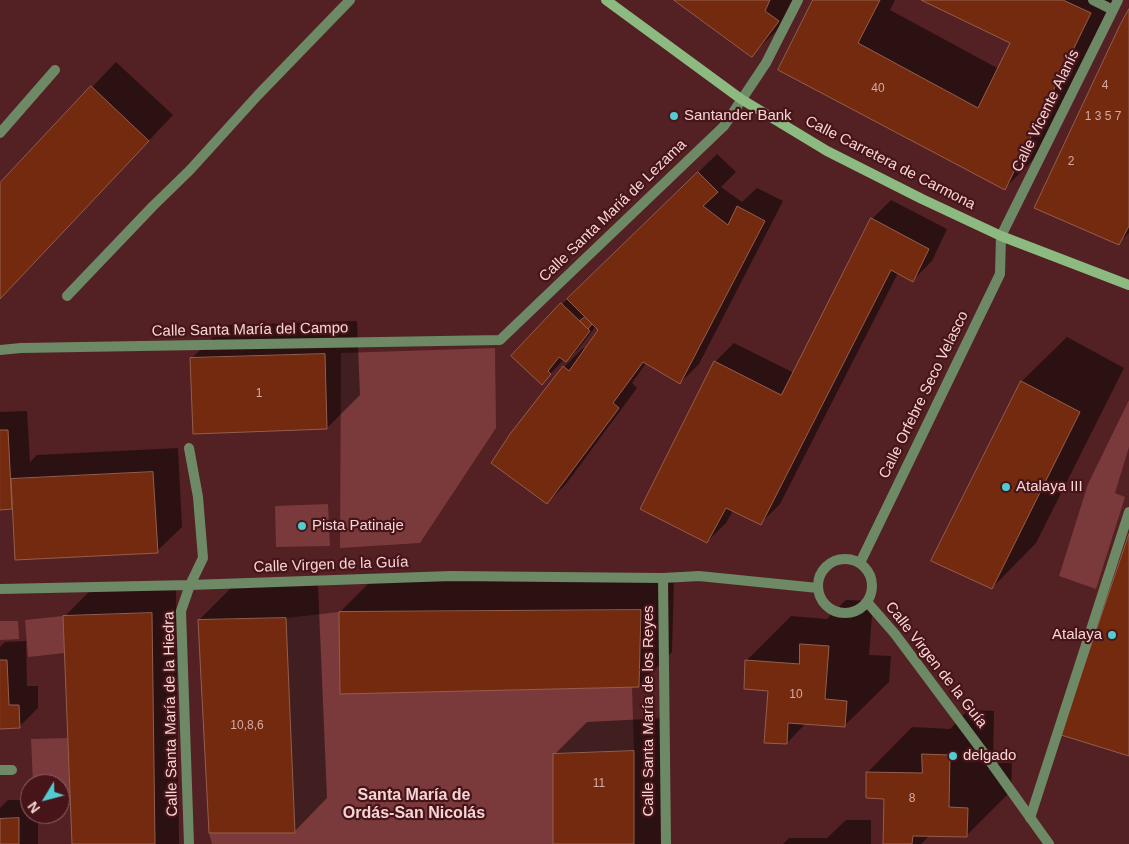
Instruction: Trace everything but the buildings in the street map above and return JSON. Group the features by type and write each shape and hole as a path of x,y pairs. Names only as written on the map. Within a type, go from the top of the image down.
{"main road":[{"name":"Calle Carretera de Carmona","path":"606,0 741,99 827,151 1001,236 1128,282"}],"street":[{"path":"67,296 190,170 258,95 350,0"},
{"name":"Calle Santa Mariá de Lezama","path":"500,340 724,126 766,63 798,0"},
{"path":"1093,0 1113,10"},
{"name":"Calle Vicente Alanís","path":"1001,236 1118,0"},
{"path":"0,133 55,70"},
{"name":"Calle Orfebre Seco Velasco","path":"860,563 1000,274 1001,236"},
{"name":"Calle Santa María del Campo","path":"0,350 21,348 500,340"},
{"path":"189,448 198,497 203,558 190,585"},
{"path":"1030,818 1129,512"},
{"path":"844,559 860,563 866,568 873,582 873,590 868,603 859,610 850,613 832,610 820,597 818,588 822,571 835,561 844,559"},
{"name":"Calle Virgen de la Guía","path":"0,590 451,576 663,578 700,576 818,588"},
{"name":"Calle Santa María de los Reyes","path":"663,578 666,844"},
{"name":"Calle Santa María de la Hiedra","path":"189,844 181,611 190,585"},
{"name":"Calle Virgen de la Guía","path":"868,603 895,634 990,760 1048,844"},
{"path":"0,770 12,770"}],"shaded area":[{"path":"495,348 496,428 420,543 340,548 341,353"},
{"path":"1129,400 1129,447 1115,493 1125,497 1096,589 1059,576 1088,484"},
{"name":"Pista Patinaje","path":"328,504 330,546 276,547 275,506"},
{"path":"339,612 340,693 632,687 634,751 553,754 553,844 212,844 209,833 295,833 286,618"},
{"path":"63,616 65,653 28,657 25,620"},
{"path":"0,621 18,621 19,639 0,640"},
{"path":"68,738 69,774 33,774 31,739"}],"place":[{"name":"Santander Bank","path":"674,116"},
{"name":"Atalaya III","path":"1006,487"},
{"name":"Pista Patinaje","path":"302,526"},
{"name":"Atalaya","path":"1112,635"},
{"name":"delgado","path":"953,756"}],"district":[{"name":"Santa María de Ordás-San Nicolás","path":"414,805"}]}
